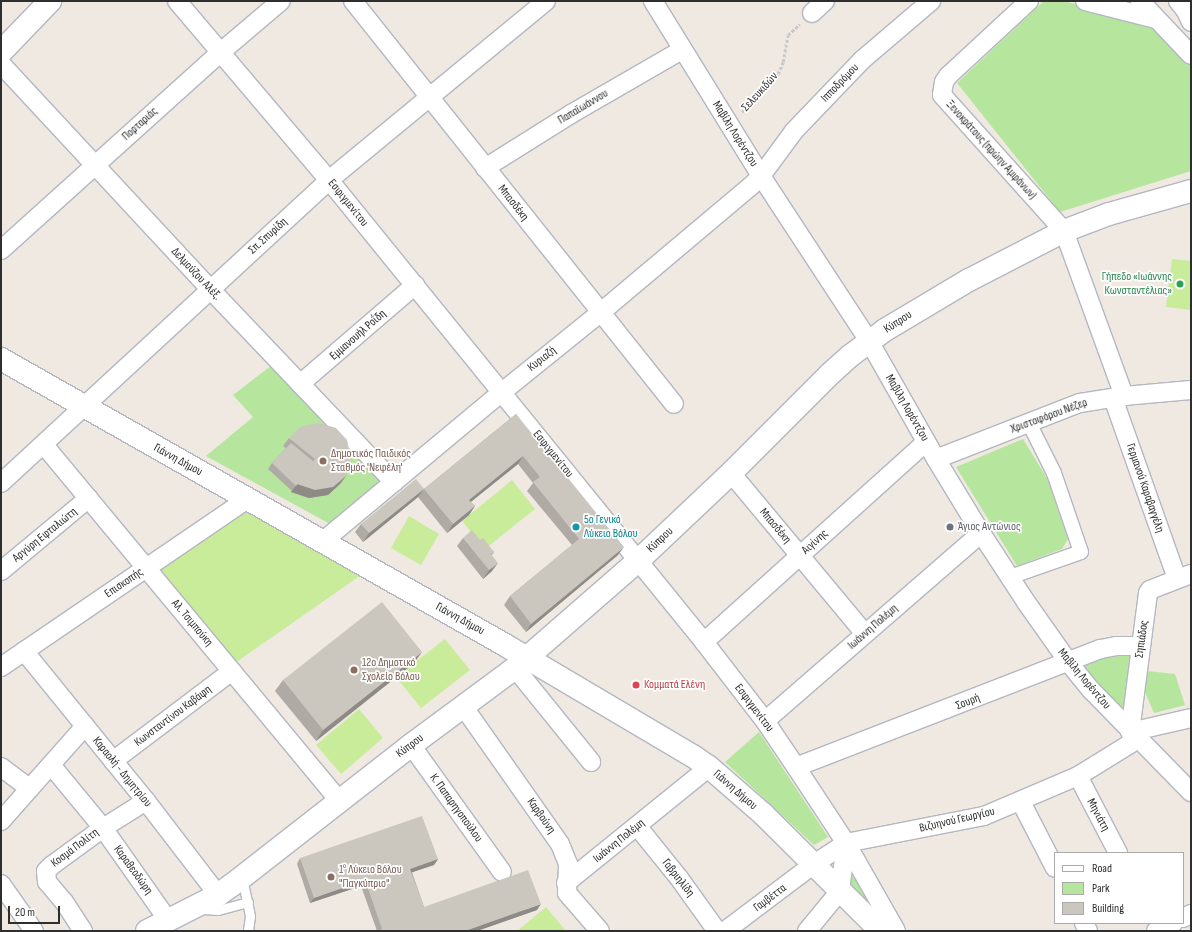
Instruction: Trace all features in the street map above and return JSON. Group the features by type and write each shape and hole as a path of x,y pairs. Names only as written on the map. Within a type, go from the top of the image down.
{"street":[{"path":"1,52 50,1"},
{"name":"Εσφιγμενίτου","path":"177,1 222,51 329,180 639,560 704,642 765,721 846,843 896,931"},
{"name":"Πορταριάς","path":"1,250 222,51 281,1"},
{"name":"Μπασδέκη","path":"353,1 674,404"},
{"name":"Σπ. Σπυρίδη","path":"1,483 44,445 329,180 546,1"},
{"name":"Μαβίλη Λορέντζου","path":"653,1 761,176 869,341 936,459 1010,577 1069,663 1134,735 1191,792"},
{"path":"812,13 826,1"},
{"name":"Ιπποδρόμου","path":"761,176 794,131 862,60 931,1"},
{"name":"Ξενοκράτους (πρώην Αμφάνων)","path":"1029,1 948,76 944,82 942,90 945,100 1064,232"},
{"path":"1085,1 1156,19"},
{"path":"1140,1 1191,55"},
{"path":"1178,1 1191,22"},
{"name":"Παπαϊωάννου","path":"485,168 571,114 682,50"},
{"name":"Δελμούζου Αλέξ.","path":"1,64 210,290 394,482"},
{"name":"Κυριαζή","path":"322,542 502,392 600,313 761,176"},
{"name":"Κύπρου","path":"146,931 218,895 242,878 411,745 521,662 639,560 731,473 830,374 869,341 900,319 942,294 1064,232 1122,210 1191,191"},
{"name":"Γερμανού Καραβαγγέλη","path":"1064,232 1118,397 1184,576"},
{"name":"Εμμανουήλ Ροΐδη","path":"300,384 415,285"},
{"name":"Γιάννη Δήμου","path":"1,359 322,542 521,662 678,746 709,767 763,814 881,931"},
{"name":"Χριστοφόρου Νέζερ","path":"936,459 1080,404 1118,397 1190,392"},
{"path":"1010,577 1081,552 1052,468 1029,423"},
{"name":"Αιγίνης","path":"704,642 926,442"},
{"name":"Αλ. Τσιμπούκη","path":"44,445 340,801"},
{"name":"Μπασδέκη","path":"731,473 865,634"},
{"name":"Αργύρη Εφταλιώτη","path":"1,571 89,498"},
{"name":"Επισκοπής","path":"2,665 247,499"},
{"name":"Ιωάννη Πολέμη","path":"765,721 981,533"},
{"name":"Σηπιάδος","path":"1134,735 1140,646 1148,593 1150,590 1184,576"},
{"name":"Σουρή","path":"796,768 1110,647 1140,646"},
{"name":"Καραολή - Δημητρίου","path":"24,651 146,801 218,895"},
{"path":"521,662 591,762"},
{"name":"Κωνσταντίνου Καβάφη","path":"113,761 232,671"},
{"name":"Καρβούνη","path":"464,706 560,844 568,864 566,884"},
{"name":"Βιζυηνού Γεωργίου","path":"814,864 846,843 984,816 1021,802 1078,776 1134,735 1191,718"},
{"path":"1,821 85,726"},
{"name":"Κ. Παπαρηγοπούλου","path":"411,745 502,872"},
{"name":"Καραθεοδώρη","path":"51,766 103,828 168,920"},
{"path":"1,767 30,789"},
{"name":"Ιωάννη Πολέμη","path":"566,884 709,767"},
{"name":"Μηνιάτη","path":"1078,776 1117,852"},
{"name":"Κοσμά Πολίτη","path":"83,931 64,902 47,882 45,876 46,871 103,828 146,801"},
{"path":"1021,802 1054,866"},
{"name":"Γαβριηλίδη","path":"637,826 679,878 717,931"},
{"path":"807,931 840,891 846,843"},
{"name":"Γαμβέττα","path":"725,931 814,864"},
{"path":"1,884 34,931"},
{"path":"566,884 567,893 600,931"}],"lane":[{"path":"242,878 250,916 256,931"},
{"path":"194,908 218,910 248,902"},
{"path":"248,931 250,916"}],"path":[{"name":"Σελευκιδών","path":"729,125 778,74 783,62 788,35 812,13"}],"green space":[{"path":"1044,1 1063,1 1154,23 1191,64 1191,171 1060,212 957,83"},
{"name":"Γήπεδο «Ιωάννης Κωνσταντέλιας»","path":"1172,259 1191,261 1191,310 1166,307"},
{"path":"272,365 382,480 330,524 206,456 253,417 233,395"},
{"path":"1023,439 1048,480 1068,539 1062,549 1017,566 956,467"},
{"path":"512,480 535,509 485,549 462,521"},
{"path":"246,508 364,573 235,663 155,569"},
{"path":"409,516 439,534 421,565 391,548"},
{"path":"445,639 470,670 421,708 396,677"},
{"path":"1128,653 1133,659 1125,705 1121,708 1084,667 1084,661 1095,657"},
{"path":"1147,671 1175,674 1185,705 1154,713 1144,690"},
{"path":"359,709 383,738 341,774 316,745"},
{"path":"759,732 828,837 814,845 725,762"},
{"path":"850,868 870,906 848,887"},
{"path":"546,907 566,931 517,931"}],"building":[{"name":"5ο Γενικό Λύκειο Βόλου","path":"516,414 624,547 531,624 510,596 579,539 533,482 540,477 523,456 469,500 475,506 453,524 424,489"},
{"name":"Δημοτικός Παιδικός Σταθμός 'Νεφέλη'","path":"319,423 336,428 347,440 351,458 346,476 333,487 315,490 297,484 315,459 289,438 300,427"},
{"path":"291,443 314,462 296,486 272,463"},
{"path":"416,479 424,489 369,533 361,524"},
{"path":"472,530 480,540 483,538 494,552 491,554 498,563 489,570 463,538"},
{"name":"12ο Δημοτικό Σχολείο Βόλου","path":"382,602 422,652 323,730 283,680"},
{"path":"422,816 438,859 410,869 424,907 528,870 541,904 465,931 377,931 382,929 365,880 314,898 300,858"}],"place":[{"name":"Γήπεδο «Ιωάννης Κωνσταντέλιας»","path":"1180,284"},
{"name":"Δημοτικός Παιδικός Σταθμός 'Νεφέλη'","path":"323,461"},
{"name":"5ο Γενικό Λύκειο Βόλου","path":"576,527"},
{"name":"Άγιος Αντώνιος","path":"950,527"},
{"name":"12ο Δημοτικό Σχολείο Βόλου","path":"354,670"},
{"name":"Κομματά Ελένη","path":"636,685"},
{"name":"1° Λύκειο Βόλου \"Παγκύπριο\"","path":"331,877"}]}
